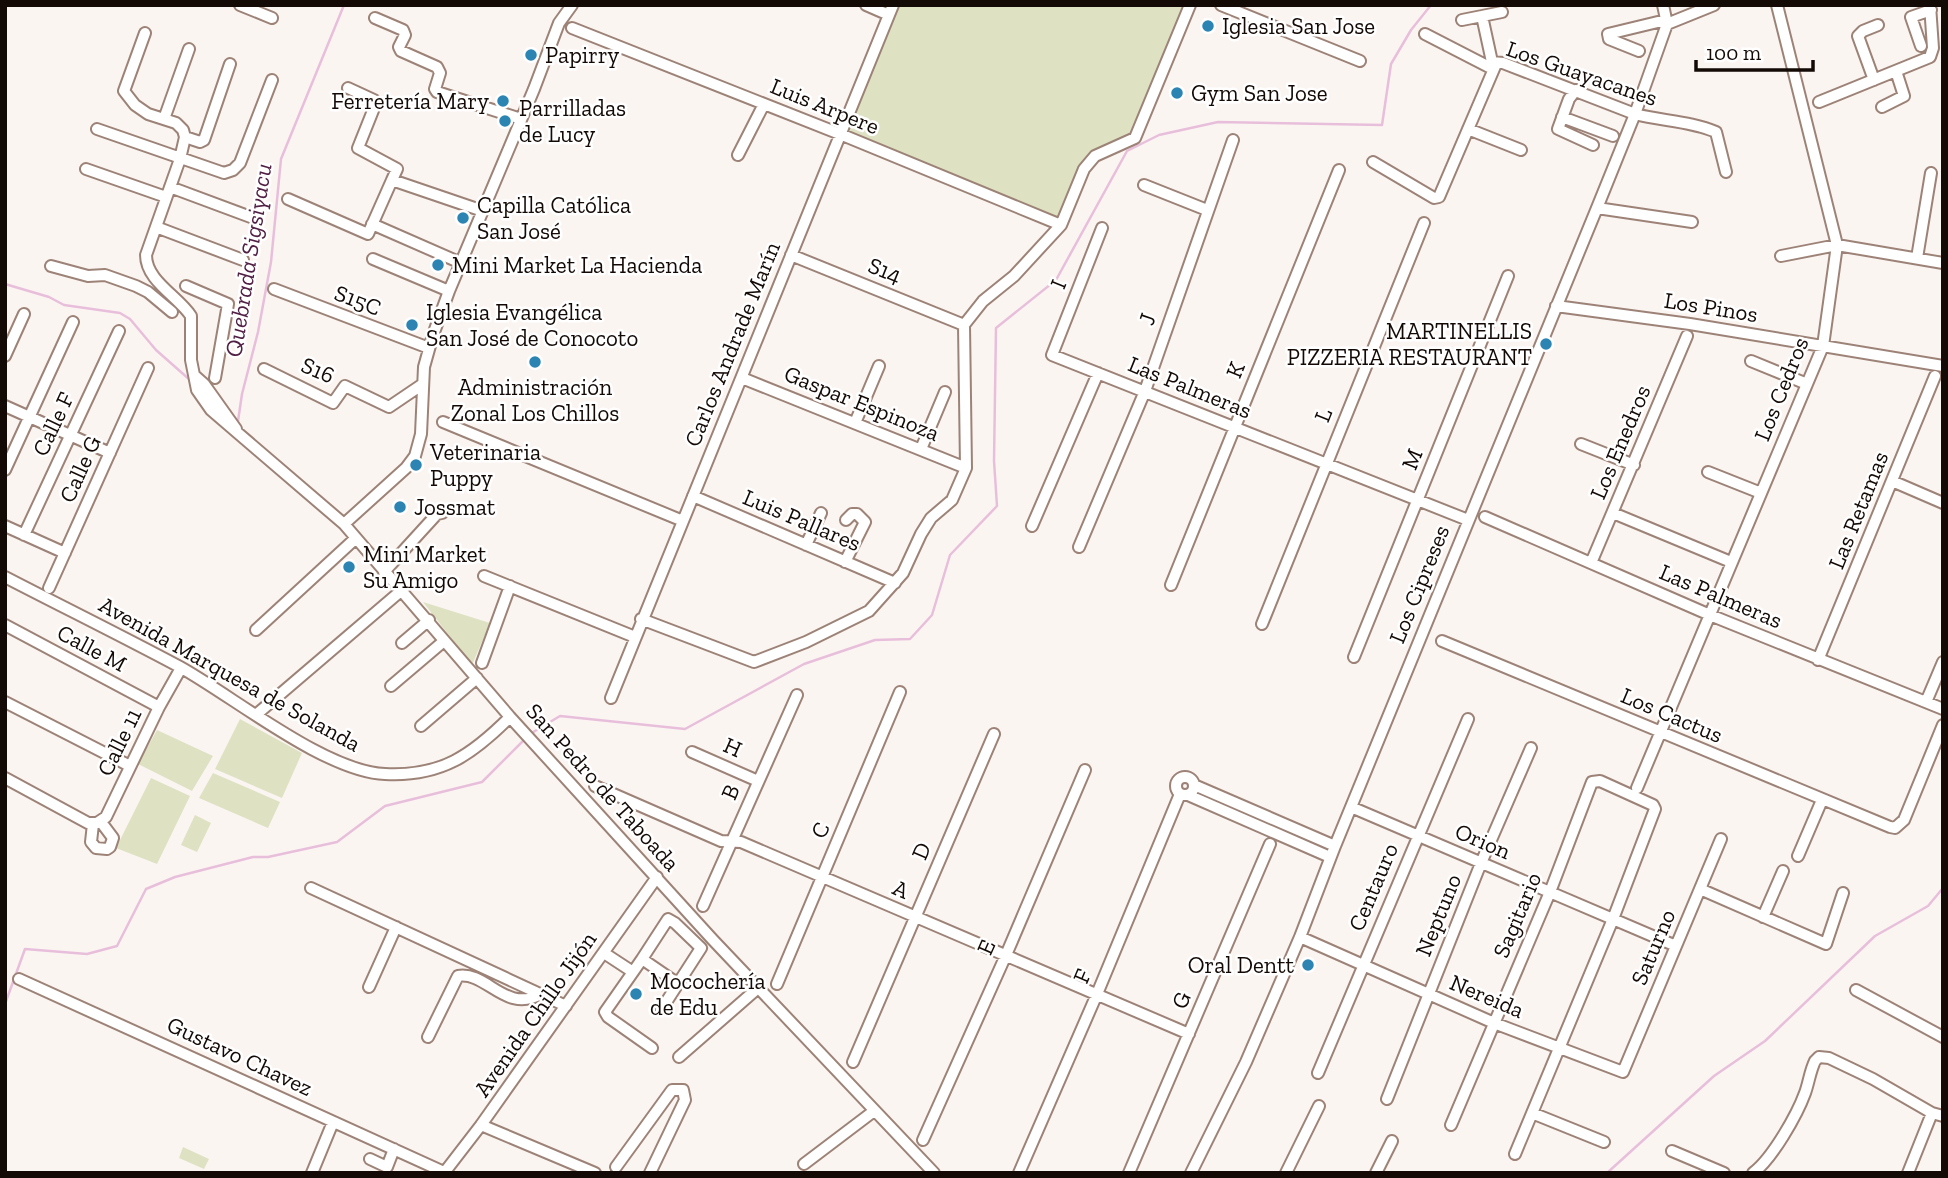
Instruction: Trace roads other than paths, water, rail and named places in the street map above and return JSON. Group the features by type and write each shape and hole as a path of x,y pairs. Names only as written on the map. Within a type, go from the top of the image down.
{"street":[{"path":"240,5 272,18"},
{"path":"559,23 561,5"},
{"path":"344,524 406,468 415,456 421,434 423,384 429,348 449,291 559,23 572,5"},
{"path":"866,5 891,10"},
{"path":"642,619 754,662 806,642 869,611 895,583 903,573 931,518 952,500 967,468 964,325 983,301 1014,276 1061,225 1084,169 1095,156 1135,138 1191,5"},
{"path":"1221,5 1360,61"},
{"path":"1663,5 1667,22"},
{"path":"1639,51 1609,39 1608,34 1633,26 1667,22 1714,5"},
{"name":"Los Cedros","path":"1710,615 1823,346 1837,245 1777,5"},
{"path":"1819,102 1933,54 1930,8 1911,17 1921,46"},
{"name":"Carlos Andrade Marín","path":"611,698 891,10"},
{"path":"1462,20 1502,12"},
{"path":"1482,16 1493,66"},
{"path":"375,18 404,31 399,47 401,51 437,67 440,74 435,89 437,92 521,120"},
{"name":"Los Cipreses","path":"1191,1173 1246,1062 1300,937 1635,114 1667,22"},
{"path":"1874,80 1858,36 1878,25"},
{"name":"Luis Arpere","path":"572,28 1061,225"},
{"path":"136,286 148,282 154,276 146,263 146,255 180,159 185,137 183,130 176,123 148,114 135,106 124,91 145,33"},
{"path":"1425,34 1493,66"},
{"path":"163,119 189,50"},
{"name":"Los Guayacanes","path":"1373,162 1438,198 1493,66 1503,63 1635,114 1705,127 1716,132 1726,172"},
{"path":"185,137 200,142 204,140 230,64"},
{"path":"1882,107 1904,96 1896,71"},
{"path":"97,130 223,173 233,170 240,163 272,80"},
{"path":"288,199 368,234 397,169 358,148 374,108 374,100 348,88"},
{"path":"1576,90 1569,99 1558,129 1593,145"},
{"path":"738,155 764,104"},
{"path":"1562,117 1613,136"},
{"path":"1468,129 1521,150"},
{"name":"J","path":"1079,548 1145,391 1206,210 1233,140"},
{"path":"86,169 256,219"},
{"name":"K","path":"1171,585 1339,170"},
{"path":"1917,258 1931,173"},
{"path":"392,180 483,211"},
{"path":"1144,185 1206,210"},
{"path":"1597,208 1692,222"},
{"name":"L","path":"1262,624 1424,223"},
{"path":"372,224 461,263"},
{"path":"156,227 243,260"},
{"name":"I","path":"1052,355 1102,228"},
{"path":"1781,257 1837,245 1943,262"},
{"name":"S14","path":"790,255 964,325"},
{"path":"373,259 449,291"},
{"path":"51,266 88,276 106,275 136,286 148,292 172,312"},
{"name":"San Pedro de Taboada","path":"154,276 191,316 191,360 197,390 211,410 344,524 510,717 758,988 934,1173"},
{"name":"M","path":"1354,657 1508,276"},
{"path":"175,298 183,285 228,304 217,373 195,376"},
{"name":"S15C","path":"274,289 429,348"},
{"name":"Los Pinos","path":"1556,306 1690,324 1943,366"},
{"path":"5,356 24,314"},
{"path":"5,470 73,321"},
{"name":"Calle F","path":"24,535 120,331"},
{"name":"Los Enedros","path":"1591,563 1687,336"},
{"name":"Las Palmeras","path":"1052,355 1468,520"},
{"path":"1751,361 1807,384"},
{"path":"856,423 879,366"},
{"name":"Calle G","path":"49,588 148,368"},
{"name":"S16","path":"264,369 333,402 345,386 389,407 423,384"},
{"path":"1032,526 1098,373"},
{"name":"Las Retamas","path":"1818,660 1935,376"},
{"name":"Gaspar Espinoza","path":"742,378 967,468"},
{"path":"921,449 945,393"},
{"path":"5,406 110,453"},
{"path":"443,422 683,521"},
{"path":"1581,444 1633,465"},
{"path":"1708,472 1760,493"},
{"path":"1892,481 1943,503"},
{"name":"Luis Pallares","path":"693,496 767,524 806,545 895,583"},
{"path":"384,572 437,514 442,513"},
{"path":"806,545 821,513"},
{"path":"1613,513 1731,562"},
{"path":"845,562 864,522 863,517 856,514 846,520"},
{"name":"Las Palmeras","path":"1485,517 1710,615 1943,709"},
{"path":"5,526 65,553"},
{"path":"256,630 356,538"},
{"path":"484,576 635,637"},
{"name":"Avenida Marquesa de Solanda","path":"5,577 181,668 307,745 347,765 384,774 419,773 458,760 487,740 510,717"},
{"path":"482,663 510,586"},
{"path":"257,714 402,590"},
{"path":"1637,788 1710,615"},
{"path":"402,643 429,621"},
{"name":"Calle M","path":"5,625 159,708"},
{"path":"391,686 444,641"},
{"name":"Los Cactus","path":"1442,641 1886,827 1895,828 1904,820 1943,725"},
{"path":"1926,702 1943,662"},
{"name":"Calle 11","path":"5,778 94,823 106,817 181,668"},
{"path":"421,726 477,678"},
{"name":"C","path":"777,984 900,692"},
{"name":"B","path":"703,906 797,695"},
{"path":"5,702 130,766"},
{"name":"Centauro","path":"1318,1073 1468,719"},
{"name":"D","path":"853,1062 994,734"},
{"name":"Neptuno","path":"1387,1099 1481,863 1531,748"},
{"name":"H","path":"692,752 758,781"},
{"name":"E","path":"923,1140 1085,770"},
{"path":"1181,778 1190,778 1195,785 1333,851 1184,795 1175,786 1181,778"},
{"name":"Sagitario","path":"1451,1125 1550,892 1592,782 1600,781 1653,805 1654,813 1614,919"},
{"path":"1184,795 1193,791 1195,785"},
{"name":"A","path":"594,786 721,841 741,842 1189,1034"},
{"name":"F","path":"1019,1173 1184,795"},
{"path":"1798,856 1822,800"},
{"name":"Orion","path":"1351,807 1676,946"},
{"name":"Saturno","path":"1623,1072 1721,839"},
{"name":"G","path":"1129,1173 1270,845"},
{"path":"1763,917 1783,871"},
{"name":"Avenida Chillo Jijón","path":"444,1172 481,1125 657,877"},
{"path":"311,888 566,1006"},
{"path":"1700,889 1826,944 1843,893"},
{"path":"652,1048 608,1017 605,1012 668,919 701,948 661,1010"},
{"path":"1516,1154 1614,919"},
{"path":"369,987 396,927"},
{"name":"Nereida","path":"1300,937 1494,1023 1623,1072"},
{"path":"604,953 633,972"},
{"path":"642,958 677,983"},
{"path":"428,1037 458,976 468,976 517,1000 527,1000 541,994"},
{"name":"Gustavo Chavez","path":"19,978 444,1172"},
{"path":"679,1056 758,988"},
{"path":"1856,990 1943,1037"},
{"path":"1752,1173 1766,1159 1791,1119 1804,1095 1815,1060 1819,1057 1829,1058 1873,1079 1937,1115 1908,1173"},
{"path":"616,1167 671,1090 683,1090 685,1100 650,1173"},
{"path":"1286,1173 1320,1106"},
{"path":"804,1164 874,1111"},
{"path":"1532,1114 1604,1142"},
{"path":"312,1173 333,1122"},
{"path":"481,1125 595,1173"},
{"path":"1376,1173 1392,1141"},
{"path":"387,1167 394,1149"},
{"path":"1672,1151 1724,1173"},
{"path":"370,1158 400,1173"}],"waterway":[{"name":"Quebrada Sigsiyacu","path":"233,417 238,421 258,332 271,262 281,159 344,5"},
{"path":"530,734 560,716 685,729 804,664 875,640 910,639 932,615 950,555 997,506 994,461 996,328 1056,280 1127,151 1159,135 1218,122 1382,125 1391,64 1411,30 1431,5"},
{"name":"Quebrada Sigsiyacu","path":"5,284 49,297 64,305 120,313 130,319 156,350 190,380"},
{"path":"5,1004 25,949 87,954 117,946 146,889 175,877 253,857 268,857 337,842 385,806 482,782 525,739"},
{"path":"1607,1173 1714,1076 1765,1041 1875,936 1928,906 1943,888"}],"place":[{"name":"Iglesia San Jose","path":"1208,26"},
{"name":"Papirry","path":"531,55"},
{"name":"Gym San Jose","path":"1177,93"},
{"name":"Ferretería Mary","path":"503,101"},
{"name":"Parrilladas de Lucy","path":"505,121"},
{"name":"Capilla Católica San José","path":"463,218"},
{"name":"Mini Market La Hacienda","path":"438,265"},
{"name":"Iglesia Evangélica San José de Conocoto","path":"412,325"},
{"name":"MARTINELLIS PIZZERIA RESTAURANT","path":"1546,344"},
{"name":"Administración Zonal Los Chillos","path":"535,362"},
{"name":"Veterinaria Puppy","path":"416,465"},
{"name":"Jossmat","path":"400,507"},
{"name":"Mini Market Su Amigo","path":"349,567"},
{"name":"Oral Dentt","path":"1308,965"},
{"name":"Mocochería de Edu","path":"636,994"}]}
